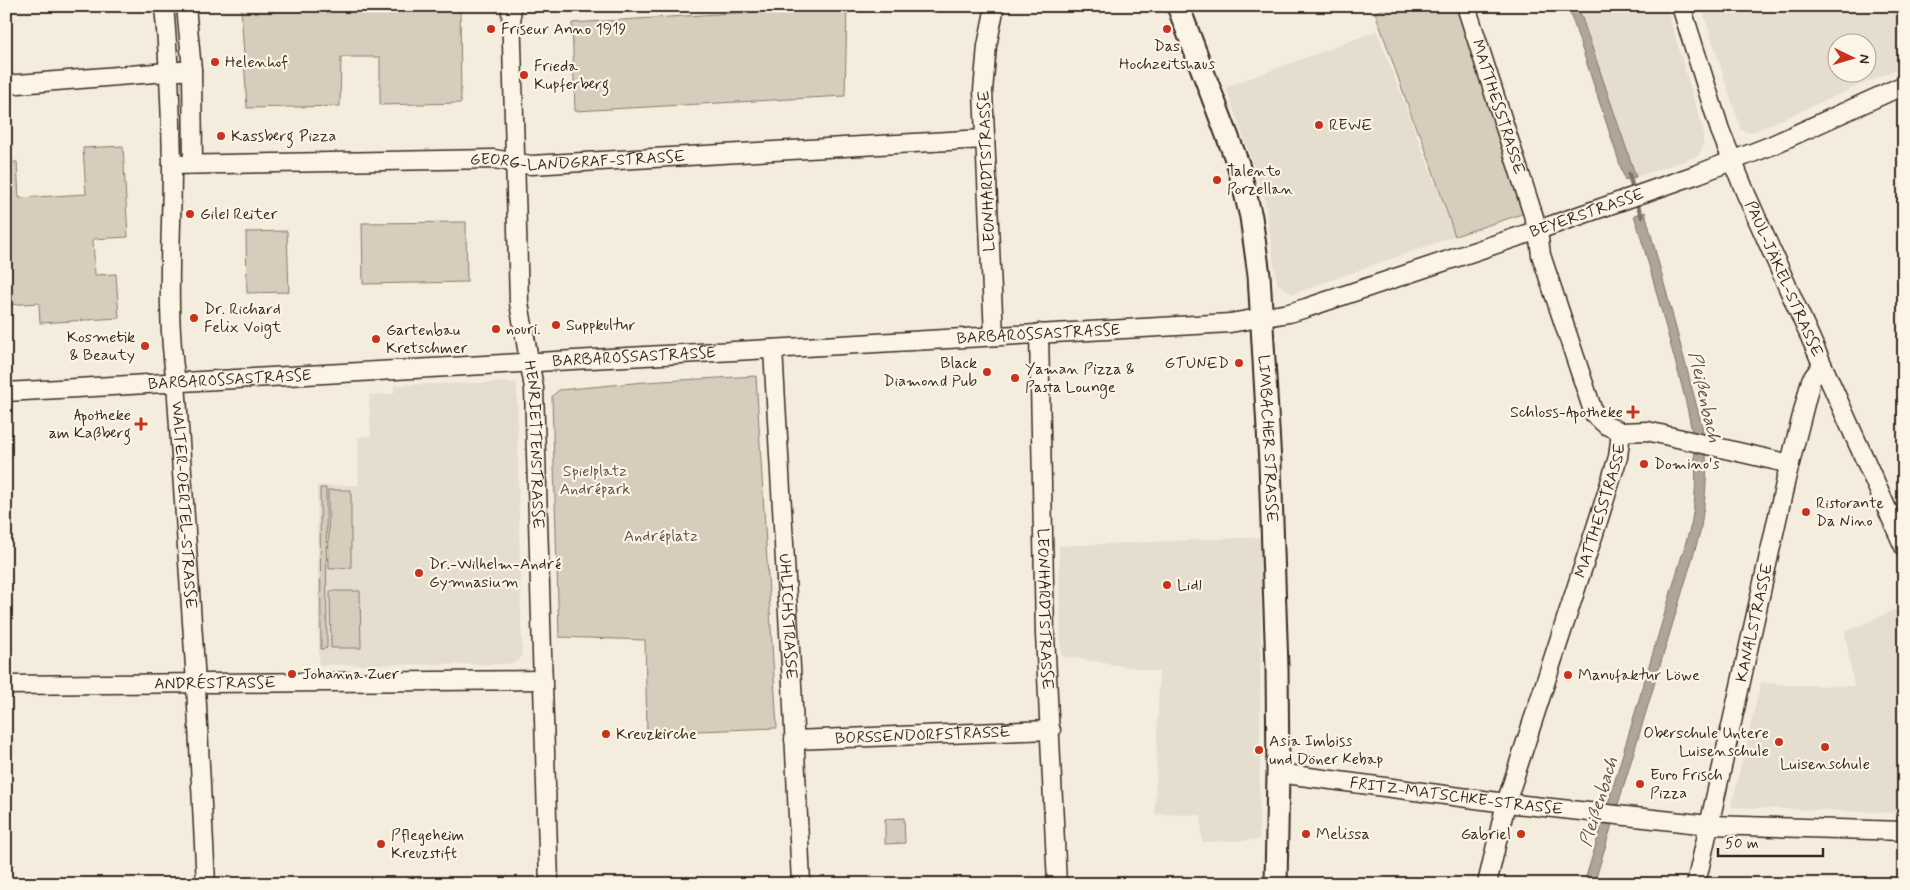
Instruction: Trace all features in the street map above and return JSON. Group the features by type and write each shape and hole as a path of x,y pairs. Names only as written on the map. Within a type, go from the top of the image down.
{"main road":[{"name":"LIMBACHER STRASSE","path":"1178,6 1235,156 1251,217 1262,317 1272,512 1278,773 1276,884"}],"street":[{"name":"WALTER-OERTEL-STRASSE","path":"164,6 170,71 172,165 170,290 173,362 176,382 196,685 206,884"},
{"path":"186,6 192,70 193,164"},
{"name":"HENRIETTENSTRASSE","path":"511,6 519,303 534,388 549,884"},
{"name":"LEONHARDTSTRASSE","path":"994,336 983,91 987,46 995,6"},
{"name":"MATTHESSTRASSE","path":"1466,6 1538,230 1541,255 1594,414 1606,425 1621,432 1618,457 1506,803 1487,884"},
{"name":"PAUL-JÄKEL-STRASSE","path":"1681,6 1720,130 1746,194 1904,547"},
{"path":"6,85 192,70"},
{"name":"BEYERSTRASSE","path":"1262,317 1306,308 1538,230 1733,161 1904,85"},
{"name":"GEORG-LANDGRAF-STRASSE","path":"172,165 494,159 531,165 984,139"},
{"name":"BARBAROSSASTRASSE","path":"6,392 1230,323 1262,317"},
{"name":"LEONHARDTSTRASSE","path":"1039,334 1045,634 1056,884"},
{"name":"UHLICHSTRASSE","path":"773,349 801,884"},
{"name":"KANALSTRASSE","path":"1696,884 1790,464 1811,380 1822,365"},
{"path":"1621,432 1648,431 1790,464"},
{"name":"ANDRÉSTRASSE","path":"6,685 196,685 543,680"},
{"name":"BORSSENDORFSTRASSE","path":"794,740 1050,730"},
{"name":"FRITZ-MATSCHKE-STRASSE","path":"1278,773 1506,803 1709,825 1904,831"}],"shaded area":[{"path":"1568,6 1578,6 1636,177 1625,180"},
{"path":"1578,6 1666,6 1703,130 1703,147 1698,156 1636,177"},
{"path":"1701,6 1904,6 1904,66 1878,77 1878,32 1828,32 1828,82 1867,82 1750,133 1741,130"},
{"path":"1377,31 1455,236 1292,294 1277,283 1264,197 1226,87"},
{"path":"1645,212 1702,426 1706,453 1705,492 1700,533 1594,884 1584,884 1691,525 1695,500 1696,476 1692,431 1682,386 1634,215"},
{"name":"Dr.-Wilhelm-André Gymnasium","path":"517,382 522,655 519,661 507,664 319,665 317,486 359,485 358,437 371,436 369,395 394,394 394,385"},
{"path":"1262,537 1259,840 1202,842 1201,815 1155,814 1159,672 1061,656 1059,546"},
{"name":"Luisenschule","path":"1904,606 1904,813 1731,807 1761,682 1785,685 1854,686 1845,632"}],"green space":[{"path":"460,6 461,103 380,105 380,57 341,57 340,106 247,108 241,7"},
{"path":"847,6 845,96 575,111 572,23"},
{"path":"1393,6 1466,6 1531,211 1455,236 1420,133 1417,131 1375,12"},
{"path":"123,146 128,237 93,239 95,275 116,274 119,318 40,323 39,303 6,305 6,162 17,162 19,198 86,194 83,148"},
{"path":"466,222 467,282 363,284 362,223"},
{"path":"287,231 289,292 247,293 246,232"},
{"name":"Andréplatz","path":"756,376 777,728 647,733 645,640 559,637 552,396 559,390 644,382"},
{"path":"320,488 326,488 327,648 321,649"},
{"path":"328,490 351,490 351,568 329,569"},
{"path":"330,591 360,591 361,648 331,648"},
{"path":"904,818 905,843 885,844 885,819"}],"waterway":[{"name":"Pleißenbach","path":"1629,174 1634,193"},
{"name":"Pleißenbach","path":"1636,201 1642,217"}],"place":[{"name":"Friseur Anno 1919","path":"491,29"},
{"name":"Das Hochzeitshaus","path":"1167,29"},
{"name":"Helenhof","path":"215,62"},
{"name":"Frieda Kupferberg","path":"524,75"},
{"name":"REWE","path":"1319,125"},
{"name":"Kassberg Pizza","path":"221,136"},
{"name":"Talento Porzellan","path":"1217,180"},
{"name":"Gilel Reiter","path":"190,214"},
{"name":"Dr. Richard Felix Voigt","path":"194,318"},
{"name":"Suppkultur","path":"556,325"},
{"name":"nouri.","path":"496,329"},
{"name":"Gartenbau Kretschmer","path":"376,339"},
{"name":"Kosmetik & Beauty","path":"145,346"},
{"name":"GTUNED","path":"1239,363"},
{"name":"Black Diamond Pub","path":"987,372"},
{"name":"Yaman Pizza & Pasta Lounge","path":"1015,378"},
{"name":"Schloss-Apotheke","path":"1633,412"},
{"name":"Apotheke am Kaßberg","path":"141,424"},
{"name":"Domino's","path":"1644,464"},
{"name":"Ristorante Da Nino","path":"1806,512"},
{"name":"Dr.-Wilhelm-André Gymnasium","path":"419,573"},
{"name":"Lidl","path":"1167,585"},
{"name":"Johanna Zuer","path":"292,674"},
{"name":"Manufaktur Löwe","path":"1568,675"},
{"name":"Kreuzkirche","path":"606,734"},
{"name":"Oberschule Untere Luisenschule","path":"1779,742"},
{"name":"Luisenschule","path":"1825,747"},
{"name":"Asia Imbiss und Döner Kebap","path":"1259,750"},
{"name":"Euro Frisch Pizza","path":"1640,784"},
{"name":"Melissa","path":"1306,834"},
{"name":"Gabriel","path":"1521,834"},
{"name":"Pflegeheim Kreuzstift","path":"381,844"}],"park label":[{"name":"Spielplatz Andrépark","path":"595,480"}]}
